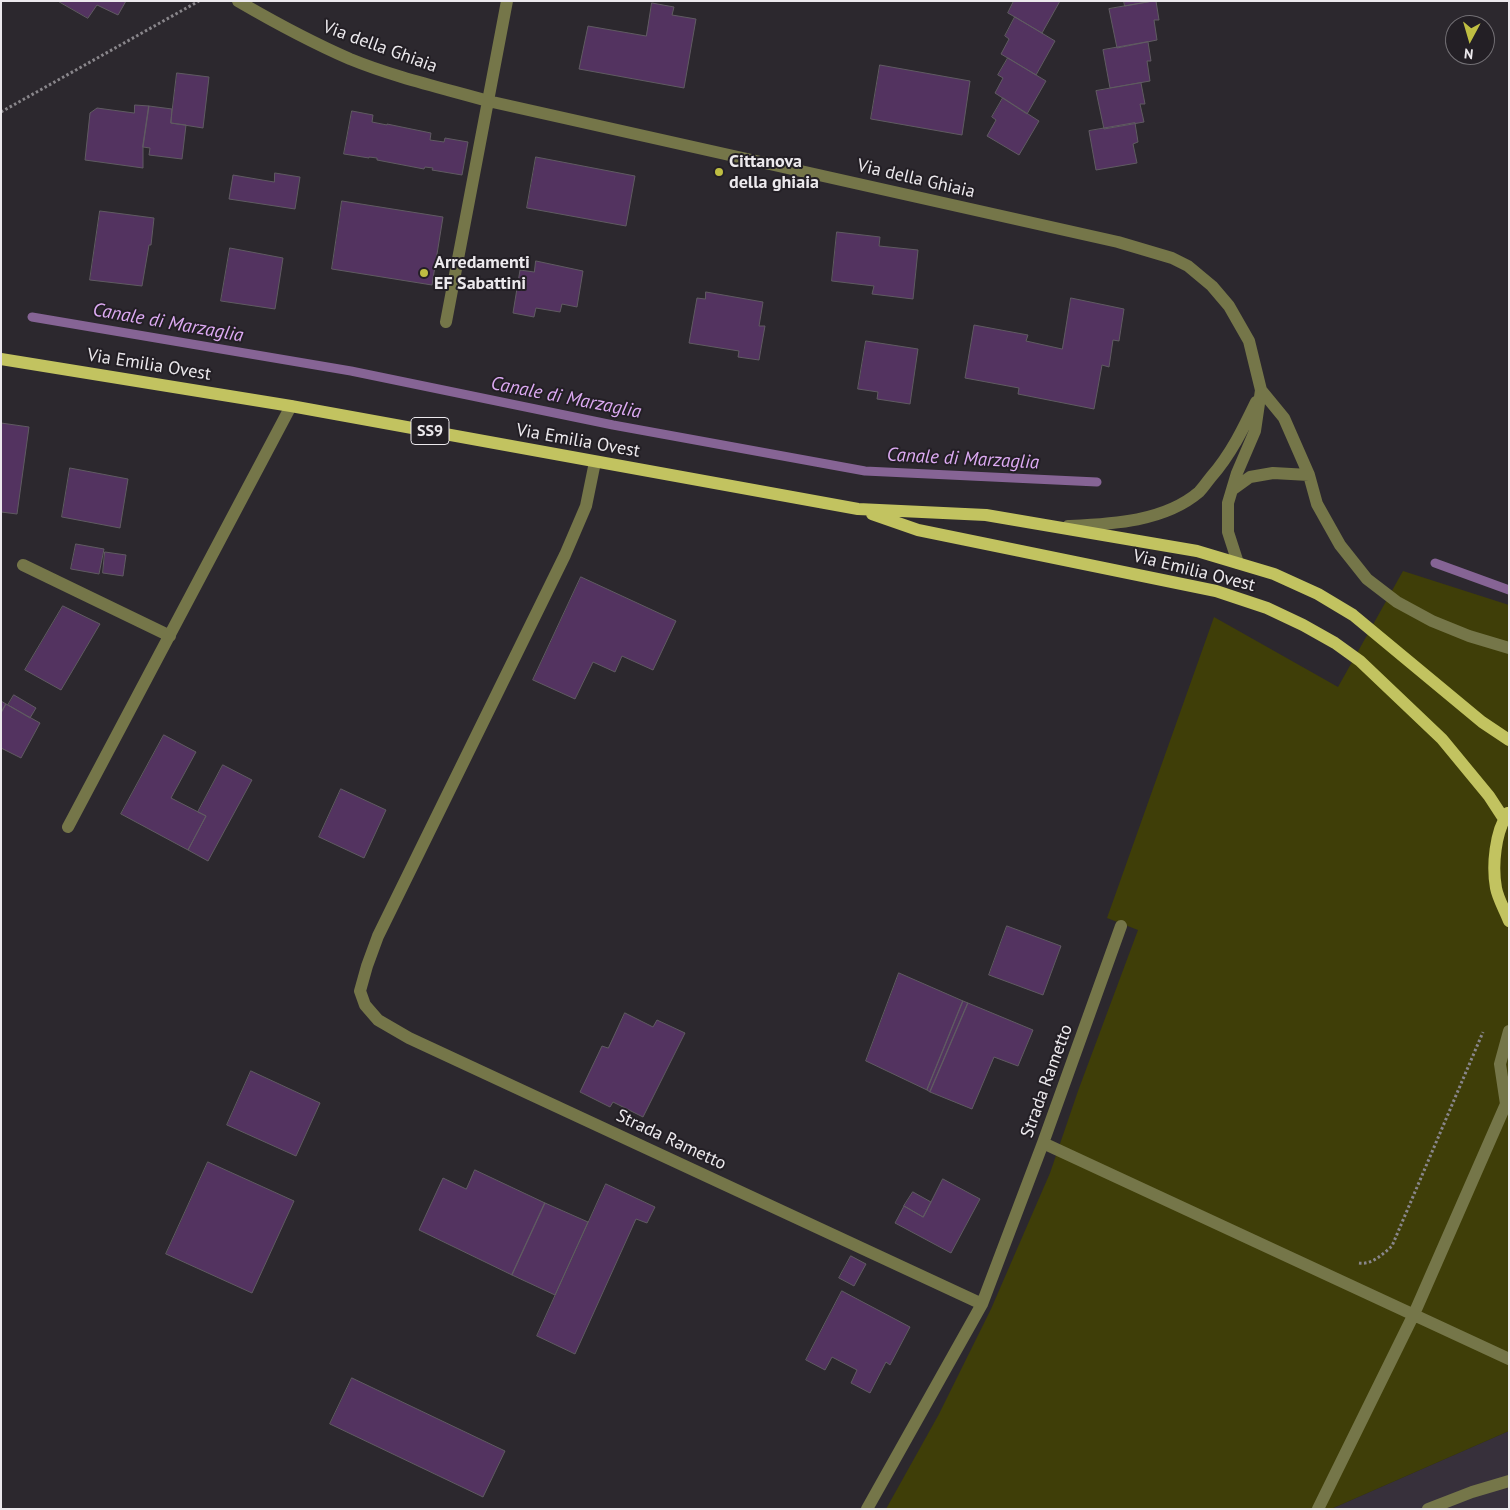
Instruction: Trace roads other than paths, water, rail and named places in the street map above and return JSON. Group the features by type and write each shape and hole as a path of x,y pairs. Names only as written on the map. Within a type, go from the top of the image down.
{"main road":[{"name":"Via Emilia Ovest","path":"1,358 292,406 858,509 986,515 1197,551 1274,574 1318,594 1353,615 1482,722 1509,740"},
{"name":"Via Emilia Ovest","path":"858,509 918,530 1216,591 1267,608 1303,625 1335,643 1360,662 1442,738 1506,816"},
{"path":"1506,816 1495,853 1496,889 1509,920"}],"street":[{"name":"Via della Ghiaia","path":"238,1 281,26 351,59 391,74 488,101 1118,242 1172,258 1188,266 1212,286 1229,306 1249,341 1261,390 1255,431 1237,473 1228,503 1228,532 1238,563"},
{"path":"446,322 507,1"},
{"path":"1054,527 1107,525 1146,518 1176,506 1199,492 1222,465 1237,442 1261,390 1284,418 1309,475 1317,504 1340,545 1367,579 1397,602 1432,621 1469,636 1509,648"},
{"path":"68,827 292,406"},
{"name":"Strada Rametto","path":"596,462 586,506 565,555 378,936 360,991 365,1005 378,1020 409,1038 982,1304"},
{"path":"1232,490 1250,477 1273,472 1309,475"},
{"path":"23,565 170,636"},
{"name":"Strada Rametto","path":"867,1509 982,1304 1043,1143 1121,926"},
{"path":"1318,1509 1414,1314 1507,1103 1500,1064 1509,1031"},
{"path":"1043,1143 1509,1359"},
{"path":"1428,1509 1472,1492 1509,1481"}],"waterway":[{"name":"Canale di Marzaglia","path":"32,317 351,371 613,425 865,471 1097,482"},
{"name":"Canale di Marzaglia","path":"1435,563 1509,590"}],"place":[{"name":"Cittanova della ghiaia","path":"719,172"},
{"name":"Arredamenti EF Sabattini","path":"424,273"}]}
